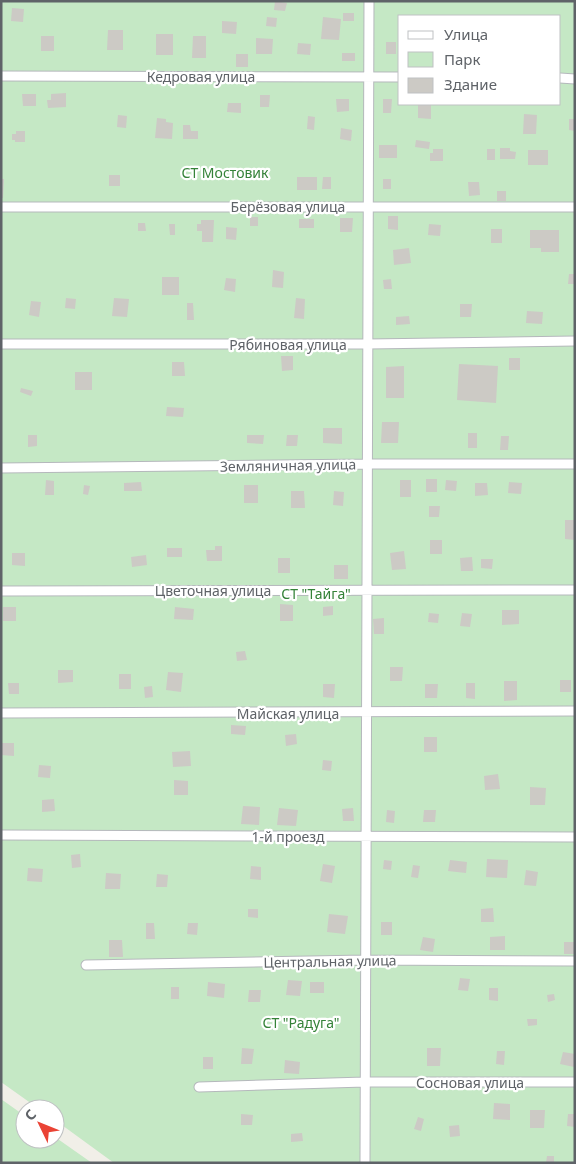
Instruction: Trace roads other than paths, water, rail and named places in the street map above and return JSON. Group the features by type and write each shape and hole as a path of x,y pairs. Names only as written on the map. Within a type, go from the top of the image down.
{"street":[{"path":"365,1163 369,1"},
{"name":"Кедровая улица","path":"1,76 398,77"},
{"path":"561,78 575,79"},
{"name":"Берёзовая улица","path":"1,207 575,207"},
{"name":"Рябиновая улица","path":"1,344 368,344 575,341"},
{"name":"Земляничная улица","path":"1,468 575,464"},
{"name":"Цветочная улица","path":"1,591 575,590"},
{"name":"Майская улица","path":"1,713 575,711"},
{"name":"1-й проезд","path":"1,835 575,838"},
{"name":"Центральная улица","path":"86,965 365,960 575,961"},
{"name":"Сосновая улица","path":"199,1087 365,1082 575,1082"}],"park label":[{"name":"СТ Мостовик","path":"225,172"},
{"name":"СТ \"Тайга\"","path":"316,593"},
{"name":"СТ \"Радуга\"","path":"301,1022"}]}
